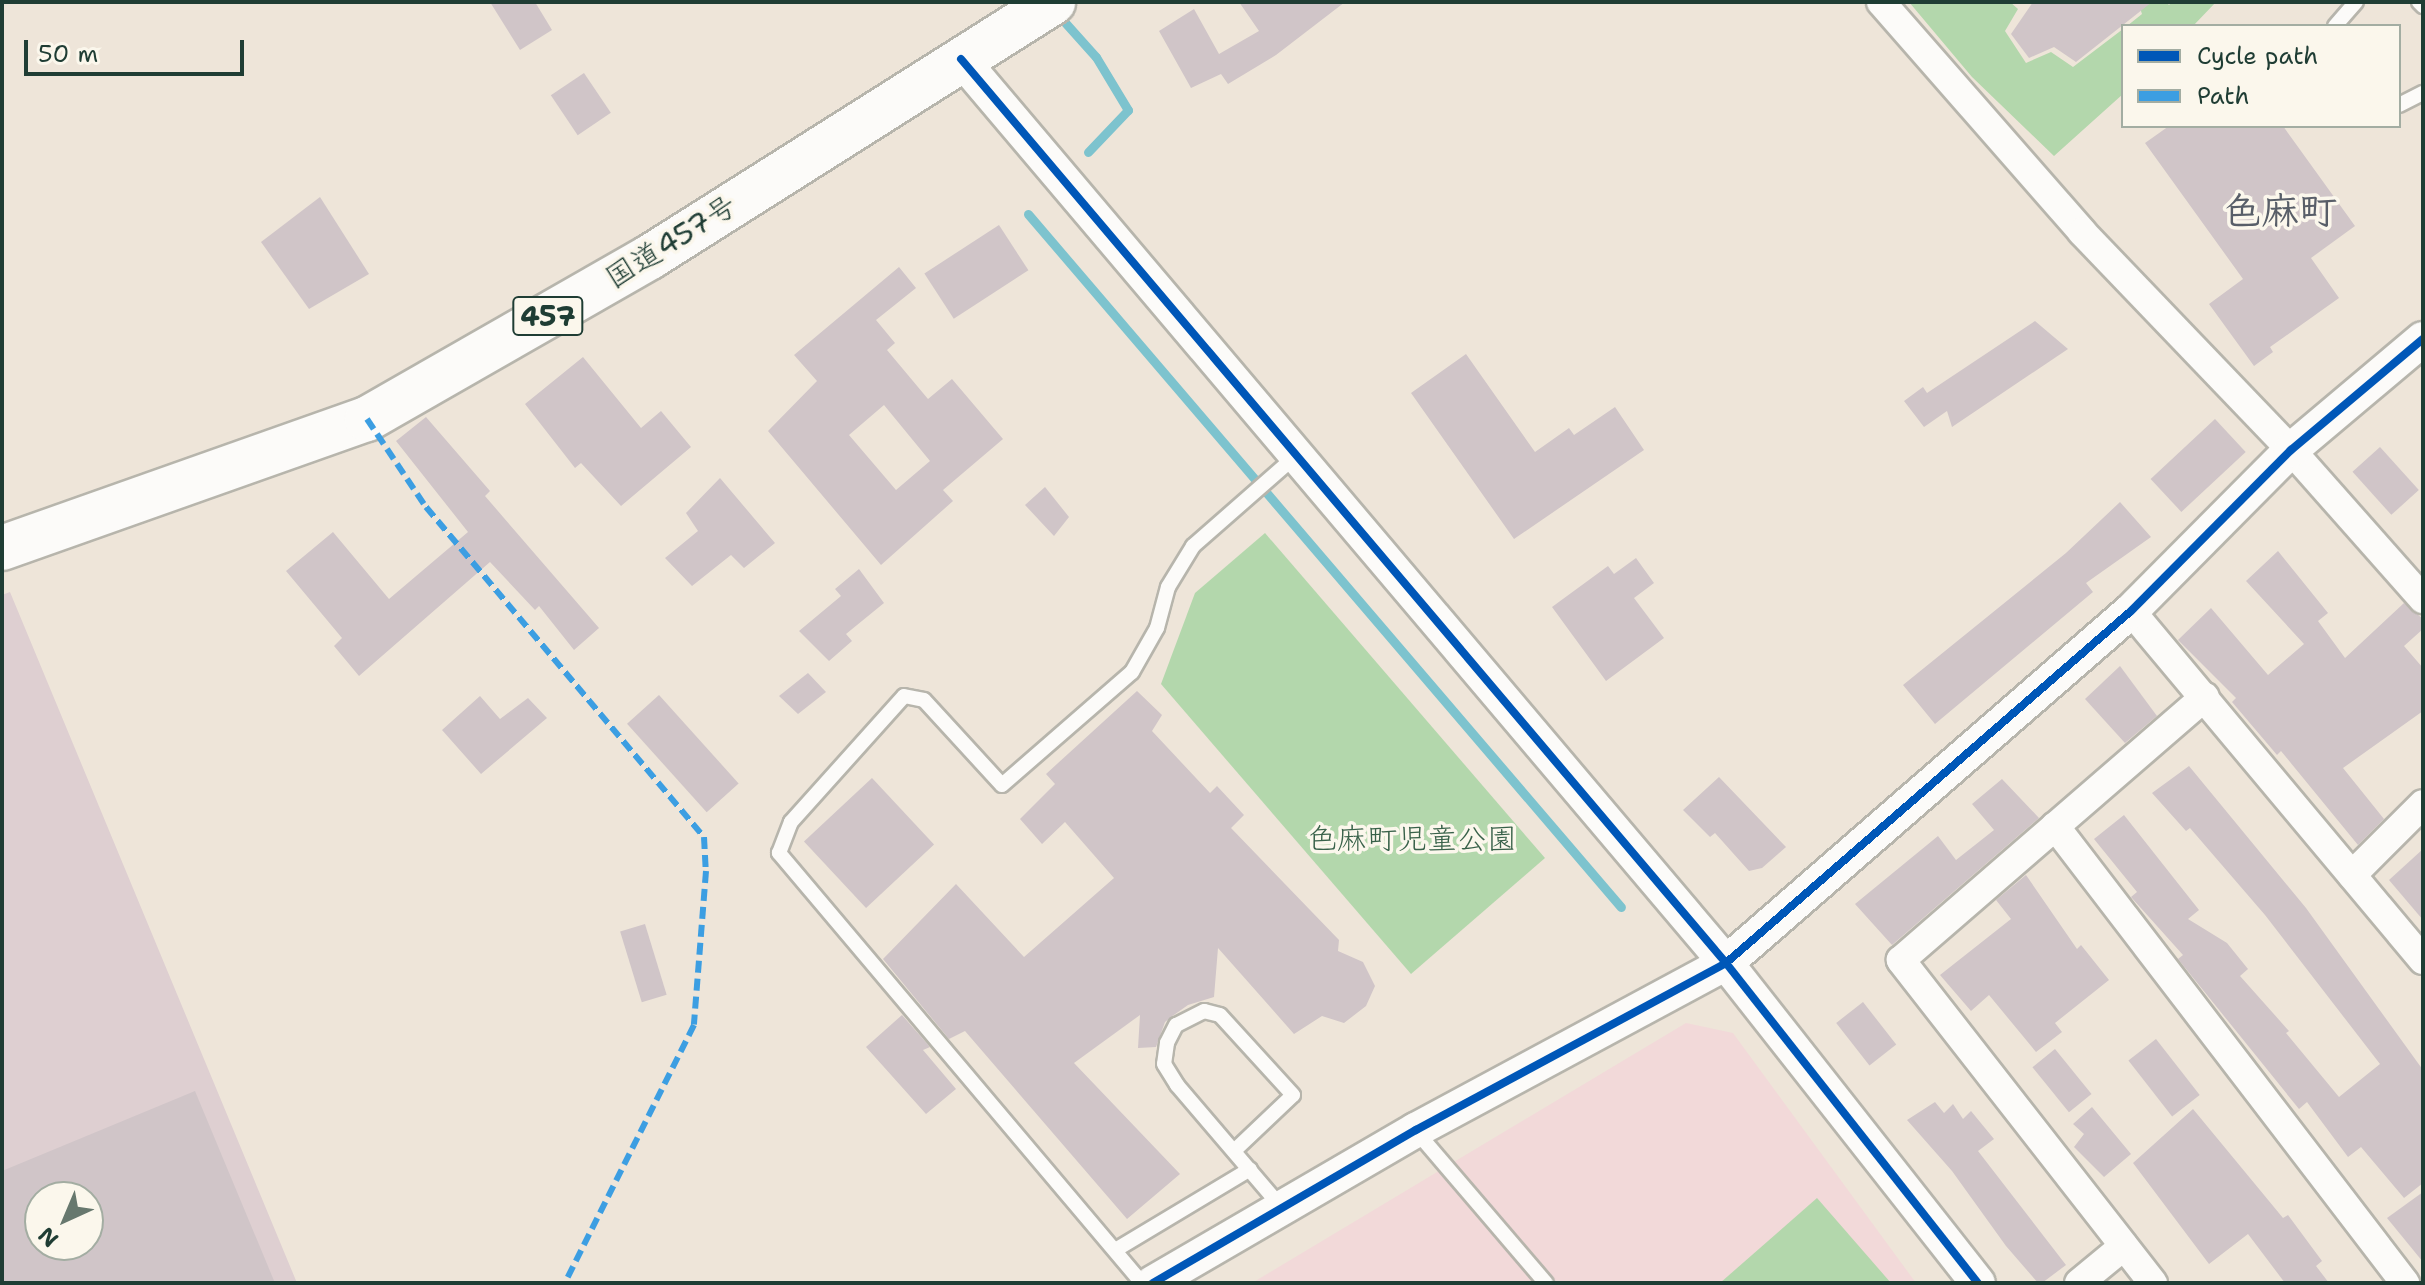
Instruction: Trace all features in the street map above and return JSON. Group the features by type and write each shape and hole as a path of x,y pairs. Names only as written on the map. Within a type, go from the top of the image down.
{"highway":[{"name":"国道457号","path":"2,548 367,419 650,257 1053,2"}],"street":[{"path":"1881,2 2082,232 2291,450 2423,599"},
{"path":"961,59 1285,464 1726,963 1978,1283"},
{"path":"1153,1283 1416,1130 1726,963 2131,611 2291,450 2423,339"},
{"path":"2131,611 2423,960"},
{"path":"2153,1283 1901,960 2205,697"},
{"path":"2352,875 2423,804"},
{"path":"2055,826 2405,1283"},
{"path":"2079,1283 2124,1246"}],"lane":[{"path":"2336,24 2347,8 2356,2"},
{"path":"2401,104 2423,93"},
{"path":"1142,1283 1117,1249 779,853 791,822 904,696 924,700 1002,785 1132,672 1157,628 1168,587 1193,546 1285,464"},
{"path":"1234,1151 1293,1095 1220,1015 1204,1011 1176,1025 1167,1043 1164,1064 1177,1085 1283,1208"},
{"path":"1416,1130 1546,1283"},
{"path":"1117,1249 1250,1169"}],"shaded area":[{"path":"10,592 297,1283 2,1283 2,595"},
{"path":"1686,1023 1733,1033 1916,1283 1252,1283"}],"green space":[{"path":"1909,2 2010,2 2018,9 2005,31 2026,63 2051,52 2073,67 2121,31 2121,96 2054,156 1972,77"},
{"path":"2138,2 2166,2 2169,5 2172,2 2216,2 2195,24 2130,24 2142,14"},
{"name":"色麻町児童公園","path":"1265,533 1545,858 1411,974 1161,684 1195,593"},
{"path":"1817,1198 1891,1283 1720,1283"}],"building":[{"path":"490,2 535,2 552,30 520,50"},
{"path":"1239,2 1345,2 1276,55 1228,84 1221,74 1191,88 1159,31 1194,9 1219,54 1259,31"},
{"path":"2033,2 2152,2 2076,62 2054,47 2029,58 2011,34"},
{"path":"584,73 611,113 578,135 551,95"},
{"path":"2166,128 2284,128 2355,226 2311,258 2339,298 2270,347 2273,352 2254,366 2209,304 2243,279 2145,143"},
{"path":"320,197 369,274 309,309 261,242"},
{"path":"999,225 1028,270 954,319 924,273"},
{"path":"899,267 916,288 876,320 895,343 887,350 928,399 952,379 1003,439 943,490 953,501 881,565 768,431 817,381 794,355","holes":["884,405 930,461 896,490 849,435"]},
{"path":"2035,321 2068,349 1952,427 1947,411 1924,427 1904,401 1923,387 1927,393"},
{"path":"1466,354 1535,452 1569,428 1574,435 1615,407 1644,450 1514,539 1411,393"},
{"path":"583,357 641,428 661,411 691,447 621,506 581,463 575,468 525,404"},
{"path":"426,417 490,491 485,496 599,628 574,650 539,606 535,610 490,562 359,676 334,646 342,638 286,571 333,532 389,599 468,532 396,441"},
{"path":"2215,419 2246,452 2181,512 2151,479"},
{"path":"2380,447 2419,490 2391,515 2353,472"},
{"path":"720,478 775,543 744,568 731,555 692,586 665,558 698,531 686,513"},
{"path":"1045,487 1069,517 1054,536 1025,505"},
{"path":"2120,502 2151,537 2086,583 2093,592 1935,724 1903,685 2066,553"},
{"path":"2278,551 2328,613 2318,621 2345,658 2404,603 2423,619 2423,629 2404,646 2423,668 2423,711 2343,768 2384,819 2358,845 2281,751 2277,755 2232,702 2236,698 2178,640 2211,608 2268,675 2304,644 2246,581"},
{"path":"1636,558 1654,583 1634,598 1664,638 1606,681 1552,607 1608,566 1614,574"},
{"path":"859,569 884,603 846,634 852,641 829,661 799,631 841,596 835,589"},
{"path":"2120,666 2157,716 2125,743 2085,699"},
{"path":"808,673 826,692 798,714 779,696"},
{"path":"1137,691 1162,715 1152,731 1210,793 1217,786 1244,815 1231,828 1339,940 1338,951 1363,962 1375,986 1366,1006 1344,1023 1322,1016 1294,1034 1218,948 1214,997 1188,1005 1165,1022 1156,1047 1138,1048 1140,1015 1074,1063 1180,1174 1127,1219 965,1031 949,1039 883,959 956,884 1024,957 1114,878 1065,822 1042,844 1020,819 1055,784 1046,774"},
{"path":"659,695 739,783 707,812 627,724"},
{"path":"480,696 500,719 528,698 547,718 481,774 442,730"},
{"path":"2189,766 2306,908 2423,1070 2423,1183 2404,1198 2361,1147 2348,1157 2307,1102 2299,1109 2178,959 2183,955 2131,897 2137,892 2094,839 2124,815 2199,910 2188,919 2227,943 2248,969 2240,976 2289,1031 2286,1033 2339,1097 2380,1064 2265,915 2190,828 2186,831 2152,793"},
{"path":"1719,777 1786,847 1762,868 1749,871 1715,833 1710,837 1683,810"},
{"path":"872,778 934,845 866,908 804,841"},
{"path":"2002,779 2039,818 1892,945 1855,904 1938,836 1956,860 1994,830 1972,804"},
{"path":"2423,849 2423,920 2389,880"},
{"path":"2026,875 2077,949 2081,945 2109,980 2055,1023 2062,1032 2036,1052 1989,995 1971,1011 1940,975 2011,919 1996,900"},
{"path":"645,924 667,995 642,1002 620,932"},
{"path":"1863,1002 1896,1045 1869,1065 1836,1023"},
{"path":"902,1015 930,1047 923,1050 956,1089 926,1114 866,1047"},
{"path":"2156,1039 2200,1095 2172,1116 2128,1061"},
{"path":"2055,1049 2092,1094 2069,1112 2032,1067"},
{"path":"195,1091 275,1283 2,1283 2,1171"},
{"path":"1935,1102 1944,1113 1953,1104 1963,1119 1971,1111 1994,1139 1978,1151 2066,1265 2042,1283 2038,1283 2006,1246 1952,1171 1907,1120"},
{"path":"2092,1107 2131,1154 2104,1177 2074,1147 2084,1134 2073,1124"},
{"path":"2193,1109 2283,1218 2288,1215 2322,1261 2316,1266 2329,1283 2285,1283 2248,1234 2209,1264 2133,1163"},
{"path":"2423,1192 2423,1262 2387,1218"}],"waterway":[{"path":"1061,18 1096,57 1128,110 1088,152"},
{"path":"1028,214 1621,907"}],"marked path":[{"path":"367,419 426,507 704,837 706,871 694,1025 565,1283"}],"cycle path":[{"path":"961,59 1726,963 1978,1283"},
{"path":"1153,1283 1416,1130 1726,963 2131,611 2291,450 2423,339"}],"district":[{"name":"色麻町","path":"2280,211"}]}
